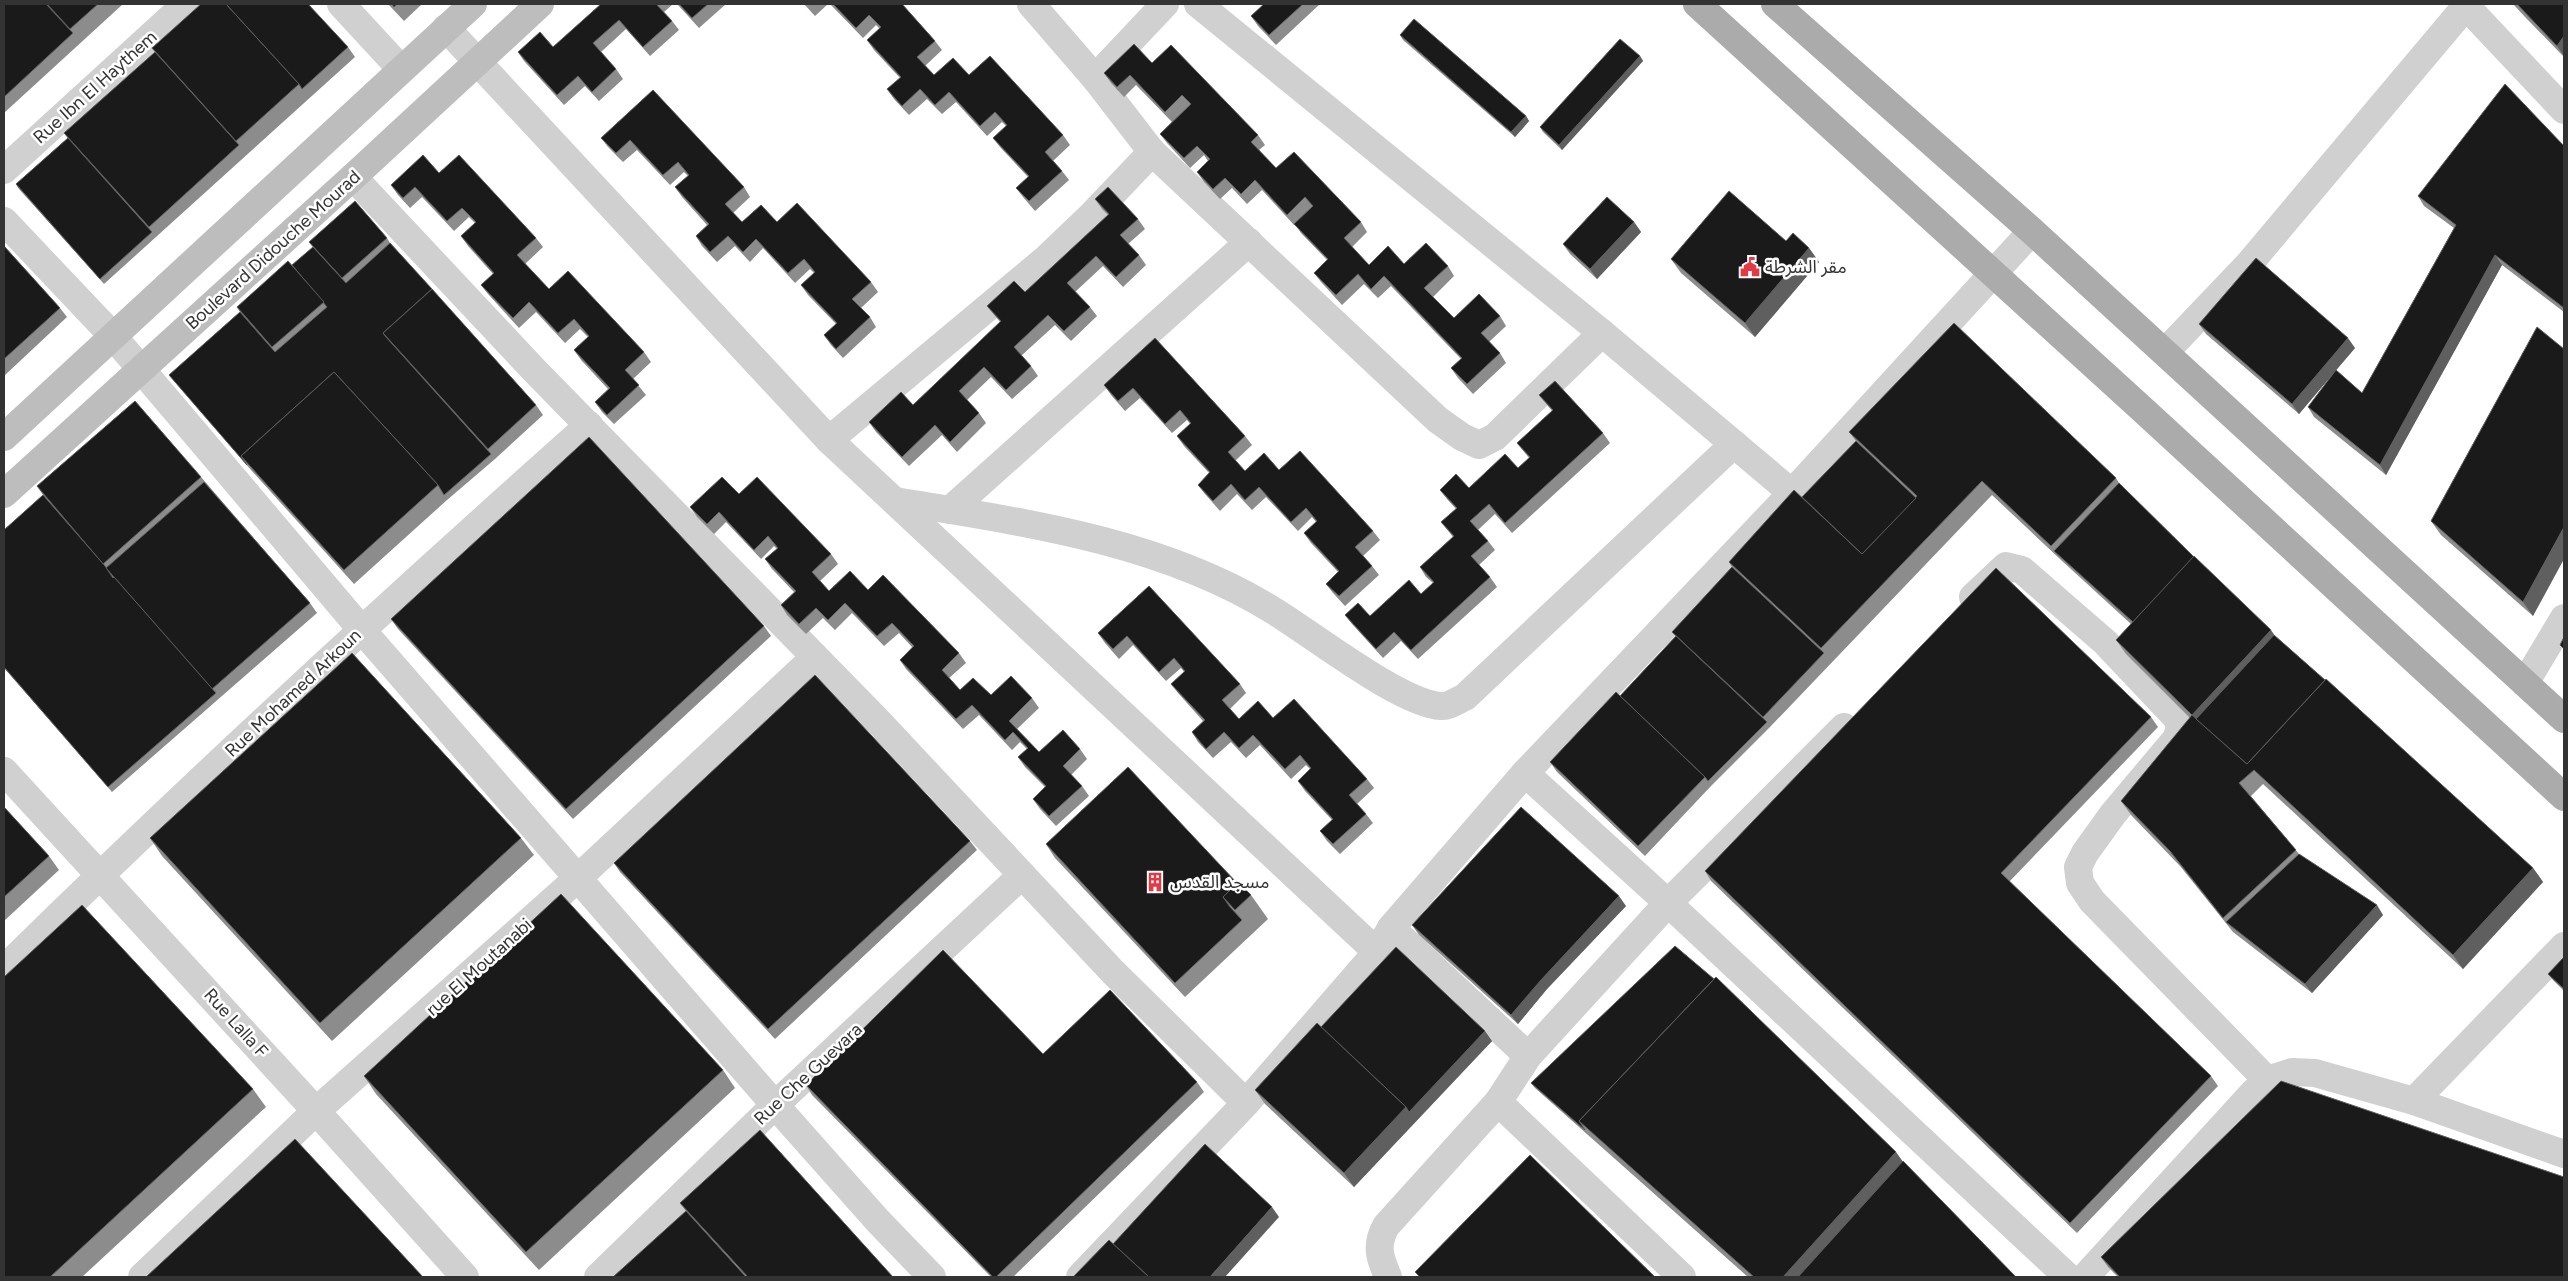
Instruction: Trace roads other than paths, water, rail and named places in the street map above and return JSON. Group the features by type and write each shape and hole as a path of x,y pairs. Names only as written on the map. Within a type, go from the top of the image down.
{"main road":[{"path":"4,437 112,335 473,4"},
{"name":"Boulevard Didouche Mourad","path":"4,494 354,177 540,4"},
{"path":"1697,4 1993,273 2564,798"},
{"path":"1775,4 2032,231 2564,719"}],"street":[{"name":"Rue Ibn El Haythem","path":"4,170 186,4"},
{"path":"341,4 401,69"},
{"path":"1030,4 1095,78 1152,152 1438,420 1462,438 1479,445 1495,436 1602,333"},
{"path":"1095,78 1165,4"},
{"path":"1198,4 1602,333 1792,493"},
{"path":"2165,352 2254,258 2465,5 2562,101"},
{"path":"446,28 829,440 1377,952"},
{"path":"829,440 1047,258 1091,216 1152,152"},
{"path":"354,177 590,425 815,657 1113,972 1246,1103"},
{"path":"4,222 112,335 361,629 775,1105 878,1222 932,1277"},
{"path":"1080,1277 1246,1103 1377,952 1391,928 1524,773 1792,493 2032,231"},
{"path":"950,510 1248,242"},
{"name":"Rue Mohamed Arkoun","path":"4,969 100,874 361,629 590,425"},
{"path":"895,501 992,516 1077,536 1140,552 1207,575 1273,610 1390,686 1424,703 1443,707 1465,697 1734,444"},
{"path":"1952,618 2006,566 2022,570 2105,642 2177,718 2180,728 2176,739 2112,814 2086,853 2078,868 2080,883 2099,908 2267,1080"},
{"path":"2525,683 2564,618"},
{"name":"rue El Moutanabi","path":"142,1277 316,1111 578,878 815,657"},
{"path":"1388,1277 1378,1250 1379,1239 1386,1226 1498,1102 1528,1056 1668,903 1865,706"},
{"name":"Rue Lalla F","path":"4,771 316,1111 465,1277"},
{"path":"1524,773 1668,903 2068,1277"},
{"name":"Rue Che Guevara","path":"598,1277 775,1105 1022,875"},
{"path":"1391,928 1528,1056"},
{"path":"2414,1101 2564,946"},
{"path":"2085,1277 2267,1080 2292,1072 2315,1073 2414,1101 2564,1154"},
{"path":"1498,1102 1682,1277"}],"place":[{"name":"مقر الشرطة","path":"1750,267"},
{"name":"مسجد القدس","path":"1155,882"}]}
